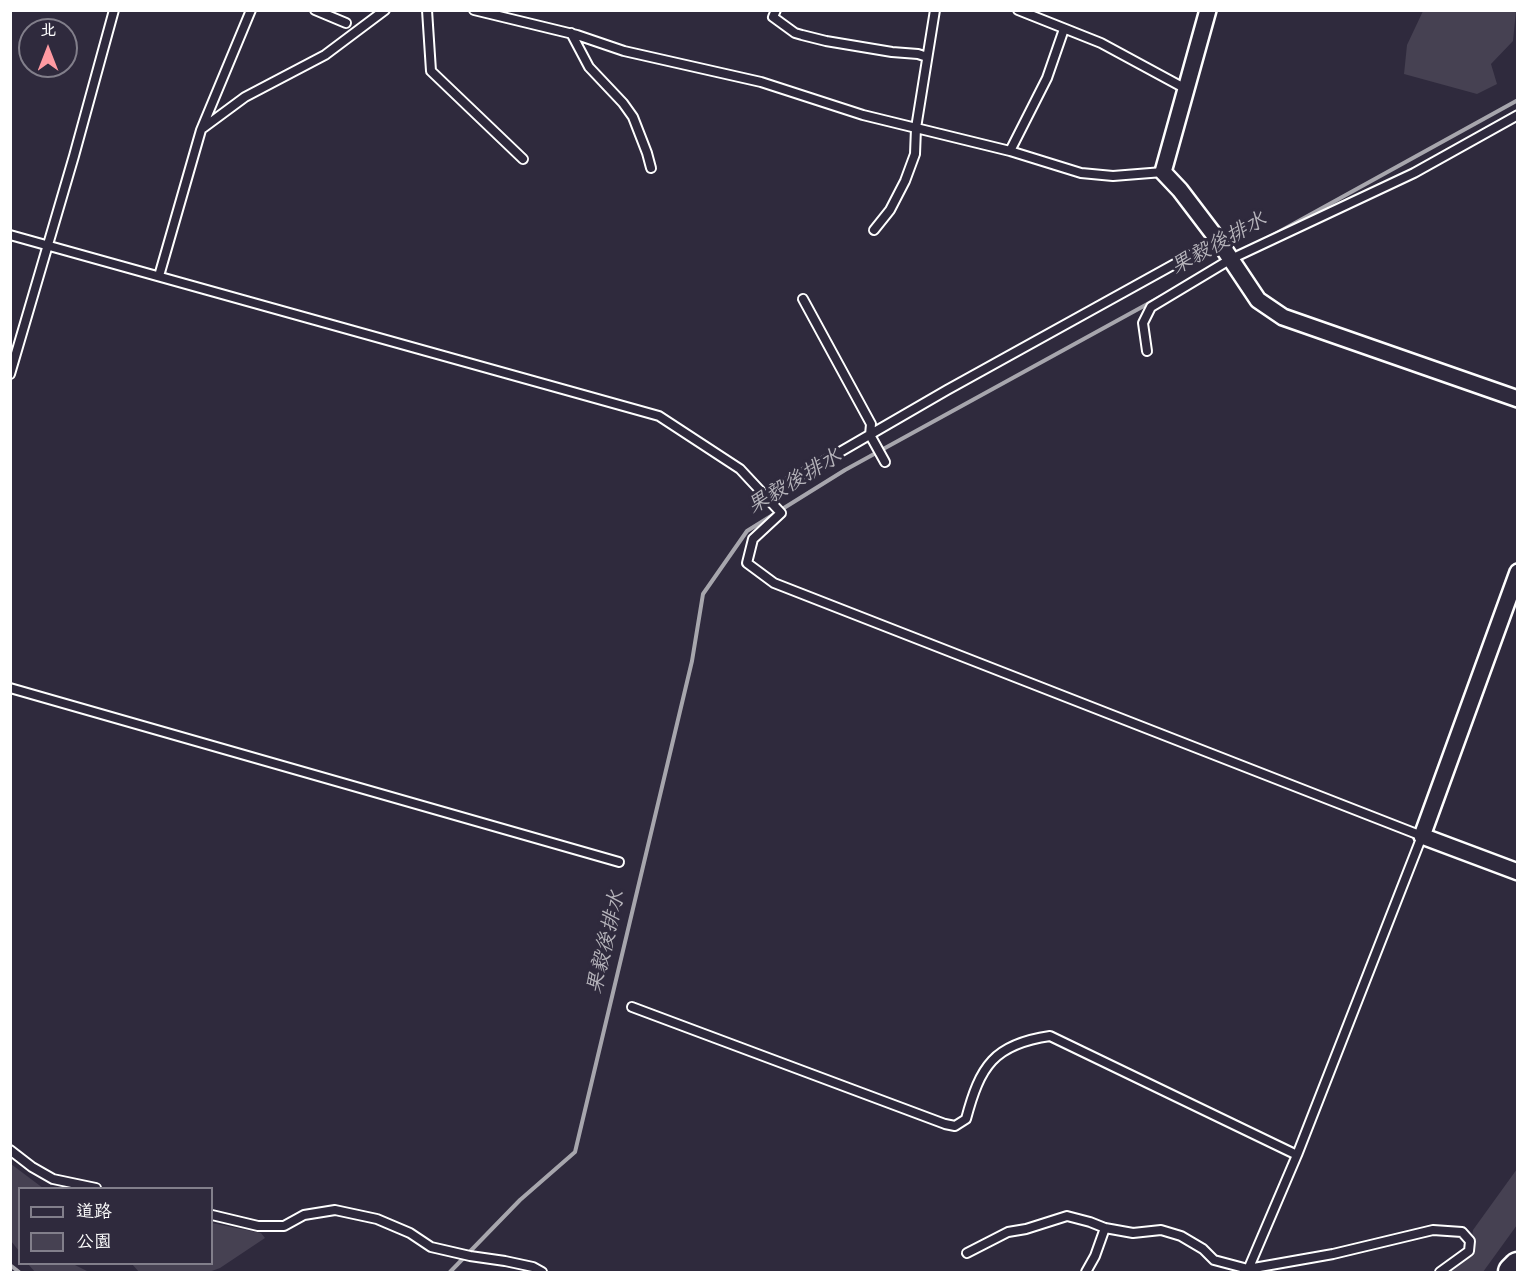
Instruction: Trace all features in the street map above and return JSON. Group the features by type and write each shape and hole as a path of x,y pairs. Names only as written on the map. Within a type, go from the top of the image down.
{"highway":[{"path":"1513,1272 1518,1267"}],"street":[{"path":"1208,10 1163,172 1180,190 1218,240 1257,300 1282,317 1518,399"},
{"path":"1518,572 1422,836 1518,872"}],"lane":[{"path":"10,374 114,10"},
{"path":"159,276 201,130 251,10"},
{"path":"315,10 346,23"},
{"path":"201,130 245,97 325,55 385,10"},
{"path":"427,10 431,71 522,159"},
{"path":"474,10 571,33 624,51 761,82 863,115 1010,151 1082,173 1113,176 1163,172"},
{"path":"776,10 773,17 795,33 826,41 927,57"},
{"path":"874,230 890,210 905,182 915,153 916,128 935,10"},
{"path":"1018,10 1101,43 1186,89"},
{"path":"1010,151 1047,78 1064,29"},
{"path":"571,33 589,67 633,117 651,168"},
{"path":"1147,351 1143,323 1151,307 1231,259 1414,173 1518,115"},
{"path":"10,235 658,416 740,469 781,513 753,539 747,562 774,583 1422,836 1297,1155 1247,1271"},
{"path":"764,496 1218,240"},
{"path":"803,298 871,424 870,435 885,462"},
{"path":"10,688 619,862"},
{"path":"632,1007 955,1126 966,1119 974,1088 983,1072 1004,1050 1028,1039 1050,1036 1297,1155"},
{"path":"10,1150 53,1179 91,1187"},
{"path":"213,1215 258,1226 284,1226 304,1215 335,1210 377,1219 410,1233 431,1247 533,1267 542,1272"},
{"path":"967,1253 1008,1232 1026,1230 1067,1216 1105,1228 1133,1233 1161,1230 1181,1236 1203,1249 1214,1260 1247,1271 1333,1254 1432,1230 1462,1232 1470,1241 1469,1251 1440,1272"},
{"path":"1086,1272 1095,1256 1105,1228"}],"green space":[{"path":"1423,11 1516,11 1513,41 1491,64 1497,84 1477,94 1404,74 1407,45"},
{"path":"11,1164 42,1187 18,1187 18,1250 11,1241"},
{"path":"1517,1169 1517,1225 1483,1272 1447,1272 1472,1237 1473,1230"},
{"path":"213,1223 261,1233 265,1238 220,1268 209,1272 139,1272 133,1265 213,1265"},
{"path":"29,1265 75,1265 89,1272 35,1272"}],"waterway":[{"name":"果毅後排水","path":"1266,239 1518,100"},
{"name":"果毅後排水","path":"450,1272 520,1200 575,1152 692,661 703,594 747,531 845,470 1162,296"},
{"name":"果毅後排水","path":"10,1265 19,1272"}]}
